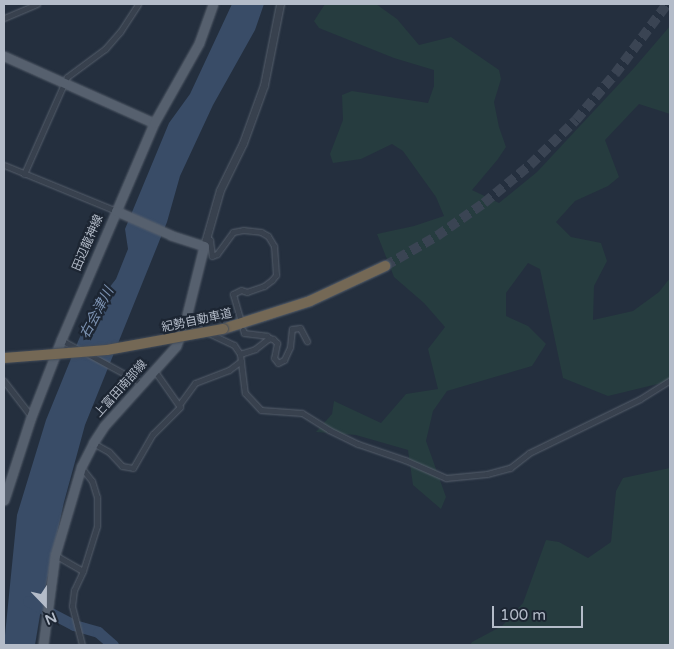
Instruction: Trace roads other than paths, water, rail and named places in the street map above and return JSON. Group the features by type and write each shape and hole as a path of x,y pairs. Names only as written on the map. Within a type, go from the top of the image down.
{"highway":[{"name":"紀勢自動車道","path":"4,358 106,350 223,329 310,301 385,266"}],"main road":[{"name":"田辺龍神線","path":"4,500 6,487 61,340 119,212 154,123 199,43 213,4"},
{"path":"4,56 154,123"},
{"path":"119,212 171,236 204,246"},
{"name":"上富田南部線","path":"43,645 55,555 82,467 92,443 126,400 143,384 176,346 185,322 204,246"}],"street":[{"path":"4,18 37,4"},
{"path":"24,174 67,76 104,49 120,32 138,4"},
{"path":"204,246 220,190 243,143 264,85 280,4"},
{"path":"4,166 119,212"},
{"path":"206,236 210,240 212,256 217,254 233,232 243,230 261,232 268,236 274,246 276,275 272,280 264,286 248,292 241,290 233,294 240,318"},
{"path":"185,322 234,345 240,354 245,393 261,410 302,413 328,430 358,444 405,460 446,478 487,474 510,468 529,453 640,399 670,380"},
{"path":"243,330 244,333 267,336 277,343 274,358 278,363 284,360 290,347 292,329 300,328 307,341"},
{"path":"240,354 255,349 269,338"},
{"path":"61,340 117,368 143,384"},
{"path":"92,443 109,452 122,466 133,468 153,434 180,406 195,383 229,370 241,361"},
{"path":"154,370 179,405"},
{"path":"4,381 31,417"},
{"path":"82,467 92,481 97,497 97,526 83,571 74,590 72,606 82,645"},
{"path":"55,555 83,571"}],"water":[{"name":"右会津川","path":"232,4 264,4 255,30 213,105 180,176 167,222 85,425 64,502 35,645 4,645 17,515 46,420 79,339 95,306 116,279 128,249 125,229 169,123 190,94"}],"waterway":[{"path":"28,601 74,625 98,632 113,645"}],"tunnel":[{"path":"385,266 437,236 484,203 530,165 576,120 615,74 667,4"}]}
